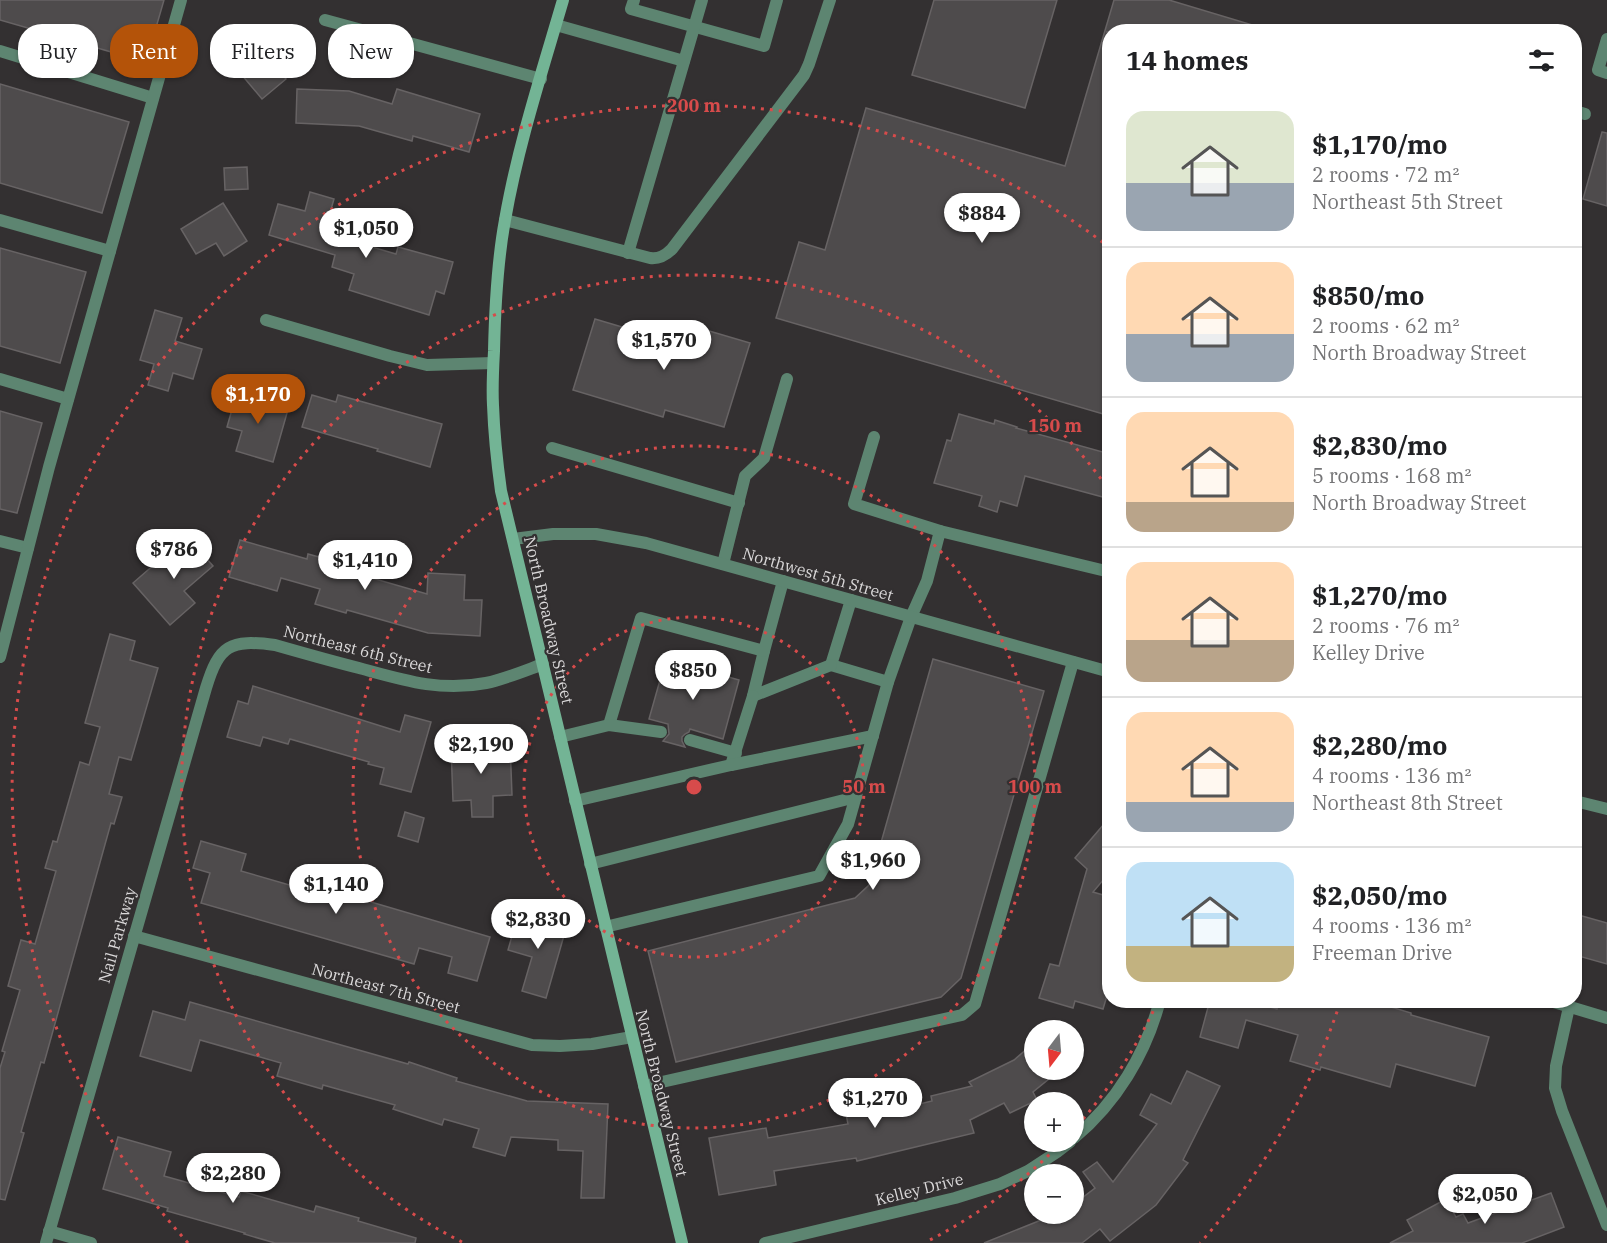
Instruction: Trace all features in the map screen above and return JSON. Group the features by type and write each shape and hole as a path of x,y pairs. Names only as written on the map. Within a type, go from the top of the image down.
{"main road":[{"name":"North Broadway Street","path":"563,0 512,186 505,220 498,268 493,363 492,402 495,444 501,491 682,1243"}],"street":[{"path":"0,657 68,399 181,0"},
{"path":"634,0 631,9 764,46 777,0"},
{"path":"628,253 702,0"},
{"path":"505,220 628,253 656,259 665,255 672,249 804,75 810,64 830,0"},
{"path":"325,20 541,79"},
{"path":"556,25 684,61"},
{"path":"1602,71 1607,39"},
{"path":"0,51 153,98"},
{"path":"0,220 110,251"},
{"path":"266,320 390,356 427,364 493,363"},
{"path":"0,379 68,399"},
{"path":"723,564 745,476 764,458 787,379"},
{"path":"874,437 854,504 940,531 1102,570"},
{"path":"552,448 739,503"},
{"path":"605,927 819,876 848,824 888,682 911,617 927,581 940,531"},
{"name":"Northwest 5th Street","path":"513,539 553,534 596,534 646,543 1102,670"},
{"path":"0,541 28,548"},
{"path":"734,759 783,581"},
{"path":"831,664 851,600"},
{"path":"609,725 641,618 764,651"},
{"name":"Northeast 6th Street","path":"235,645 258,643 275,645 422,685 484,683 543,664"},
{"name":"Nail Parkway","path":"47,1237 211,671 218,657 235,645"},
{"path":"644,1086 962,1015 975,1004 1073,662"},
{"path":"753,696 831,664 888,682"},
{"path":"560,736 609,725 661,732"},
{"path":"575,801 734,759 873,736"},
{"path":"690,740 734,759"},
{"path":"590,864 856,797"},
{"path":"1582,803 1607,809"},
{"name":"Northeast 7th Street","path":"134,936 532,1045 572,1046 632,1037"},
{"path":"1084,1130 1108,1104 1128,1076 1144,1046 1157,1008"},
{"path":"1569,1008 1556,1066 1555,1088 1607,1224"},
{"path":"1572,1008 1607,1018"},
{"name":"Kelley Drive","path":"765,1243 955,1198 1000,1184 1028,1171 1058,1152"},
{"path":"47,1237 91,1243"}],"building":[{"path":"0,0 164,0 157,24 110,24 110,52 98,48 98,24 18,25 0,20"},
{"path":"934,0 1057,0 1025,108 912,75"},
{"path":"1114,0 1169,0 1249,24 1107,24"},
{"path":"1102,41 1102,414 776,318 799,242 825,250 866,108 1065,166"},
{"path":"244,78 285,78 286,79 262,99"},
{"path":"0,84 129,122 102,213 0,183"},
{"path":"297,89 349,91 392,104 397,89 480,114 469,152 413,136 412,141 359,126 296,123"},
{"path":"1602,132 1607,133 1607,206 1583,199"},
{"path":"247,167 248,189 225,190 224,168"},
{"path":"310,192 334,199 324,233 396,254 398,247 453,262 444,294 436,291 429,315 349,290 354,274 332,267 335,255 269,235 278,204 305,211"},
{"path":"223,203 247,241 224,256 216,243 196,254 181,229"},
{"path":"0,248 86,272 60,363 0,346"},
{"path":"155,310 182,318 175,341 202,349 193,379 173,373 168,391 148,385 154,364 140,360"},
{"path":"595,319 676,343 682,323 750,343 724,427 665,410 663,417 573,390"},
{"path":"237,392 289,406 273,462 236,451 242,431 227,427"},
{"path":"312,395 336,402 338,395 442,424 430,467 302,427"},
{"path":"0,411 42,423 17,513 0,509"},
{"path":"959,414 994,424 995,420 1102,452 1102,497 1025,476 1017,506 1000,501 997,512 979,506 982,496 934,483 947,440 951,441"},
{"path":"187,536 213,566 184,591 195,603 170,625 133,583"},
{"path":"240,540 307,559 308,554 359,568 358,574 427,594 428,573 465,575 464,600 482,600 480,636 428,633 347,610 346,613 315,604 320,589 281,578 277,591 229,577"},
{"path":"110,634 135,641 130,660 158,668 131,760 119,757 109,794 122,797 114,824 111,823 44,1063 41,1062 5,1200 0,1199 0,1068 5,1052 2,1051 20,990 8,986 21,940 35,944 56,871 45,868 53,841 57,842 80,762 89,765 100,727 85,723"},
{"path":"666,659 739,680 723,739 690,729 682,737 685,747 663,741 669,734 668,724 649,719"},
{"path":"933,659 1044,691 961,978 941,997 676,1062 648,951 855,898 869,885"},
{"path":"253,686 400,732 405,715 431,722 411,792 380,784 384,768 368,764 369,762 290,739 288,744 263,737 260,746 227,737 238,701 248,704"},
{"path":"510,743 512,795 493,796 493,817 472,817 471,800 453,801 451,746"},
{"path":"405,812 424,818 418,842 398,836"},
{"path":"1102,826 1102,881 1093,892 1102,895 1103,1009 1075,1001 1073,1008 1039,998 1050,964 1059,966 1087,869 1075,858"},
{"path":"201,841 246,854 241,871 324,895 327,886 372,899 371,902 490,937 477,981 448,973 452,957 419,948 414,964 201,903 210,873 193,868"},
{"path":"519,911 567,925 546,998 522,991 532,957 508,950"},
{"path":"1582,916 1607,923 1607,964 1582,957"},
{"path":"190,1002 408,1064 409,1062 457,1078 456,1081 527,1101 608,1104 604,1198 581,1198 583,1151 558,1150 558,1140 511,1137 505,1156 473,1147 479,1129 444,1119 442,1125 393,1109 395,1105 323,1085 322,1089 277,1076 281,1063 200,1040 191,1071 140,1056 153,1011 185,1020"},
{"path":"1208,1008 1394,1008 1411,1013 1411,1015 1489,1037 1475,1086 1396,1064 1390,1087 1321,1067 1320,1070 1290,1061 1298,1035 1246,1020 1238,1048 1200,1037"},
{"path":"1024,1051 1024,1080 1048,1080 1033,1092 1024,1092 1024,1106 1010,1113 1004,1103 970,1120 974,1133 857,1161 856,1158 774,1171 776,1185 719,1195 709,1138 766,1128 768,1138 848,1124 846,1114 894,1104 895,1110 932,1101 931,1096 972,1086 969,1082 1014,1060"},
{"path":"1187,1071 1220,1086 1183,1160 1188,1163 1156,1205 1110,1241 1100,1229 1082,1243 984,1243 1031,1224 1084,1224 1084,1196 1095,1188 1084,1171 1097,1162 1113,1182 1157,1124 1140,1115 1151,1094 1171,1104"},
{"path":"118,1137 171,1152 164,1176 239,1197 241,1191 314,1212 316,1206 416,1238 415,1243 275,1243 167,1211 168,1208 103,1189"},
{"path":"1551,1193 1564,1227 1522,1243 1390,1243 1413,1231 1407,1220 1446,1199 1456,1217 1463,1214 1468,1223"}]}
